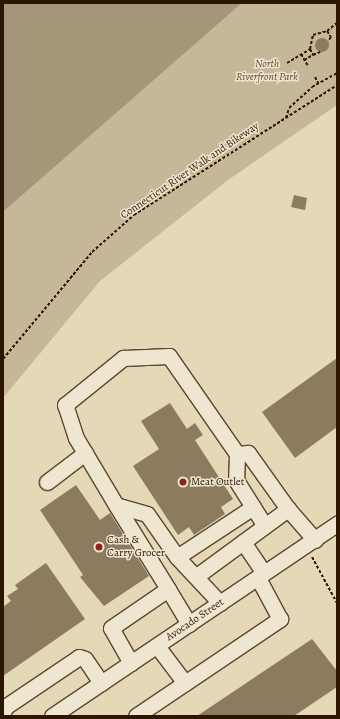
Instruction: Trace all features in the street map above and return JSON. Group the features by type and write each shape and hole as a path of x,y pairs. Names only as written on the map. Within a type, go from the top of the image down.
{"street":[{"path":"189,624 85,453 65,405 123,358 169,356 237,454 236,480 265,526"},
{"path":"47,482 85,453"},
{"path":"237,454 248,453 310,543"},
{"path":"116,505 148,514 178,557 198,576 220,603"},
{"path":"178,557 253,507"},
{"path":"198,576 288,509"},
{"name":"Avocado Street","path":"54,716 337,524"},
{"path":"136,716 280,619 261,576 243,542"},
{"path":"131,663 111,628 168,589"},
{"path":"157,646 185,683"},
{"path":"3,713 5,707 79,657 85,659 101,683"}],"path":[{"path":"313,55 310,49 312,37 327,31 337,23"},
{"path":"327,31 331,37 328,41"},
{"path":"287,62 310,49"},
{"path":"304,60 320,52"},
{"path":"301,54 308,66"},
{"path":"286,118 289,108 318,83 337,73"},
{"path":"315,77 318,83"},
{"name":"Connecticut River Walk and Bikeway","path":"3,359 92,252 134,216 337,85"},
{"path":"310,543 337,603"}],"green space":[{"name":"North Riverfront Park","path":"242,3 337,3 337,105 228,180 100,281 3,398 3,212"}],"shaded area":[{"path":"3,3 242,3 3,212"}],"building":[{"path":"322,38 327,40 329,45 327,50 322,52 317,50 315,45 317,40"},
{"path":"294,195 307,198 305,210 291,207"},
{"path":"337,358 337,427 295,458 262,412"},
{"name":"Meat Outlet","path":"170,403 187,429 195,423 203,435 195,440 233,499 221,507 225,514 194,535 189,527 178,535 133,466 159,449 141,421"},
{"name":"Cash & Carry Grocer","path":"76,485 100,520 110,513 149,576 104,606 80,577 83,575 40,510"},
{"path":"46,563 85,619 3,676 3,607 11,601 7,596 18,589 15,585"},
{"path":"312,639 337,671 337,687 294,716 197,716"}],"place":[{"name":"Meat Outlet","path":"183,482"},
{"name":"Cash & Carry Grocer","path":"99,547"}]}
